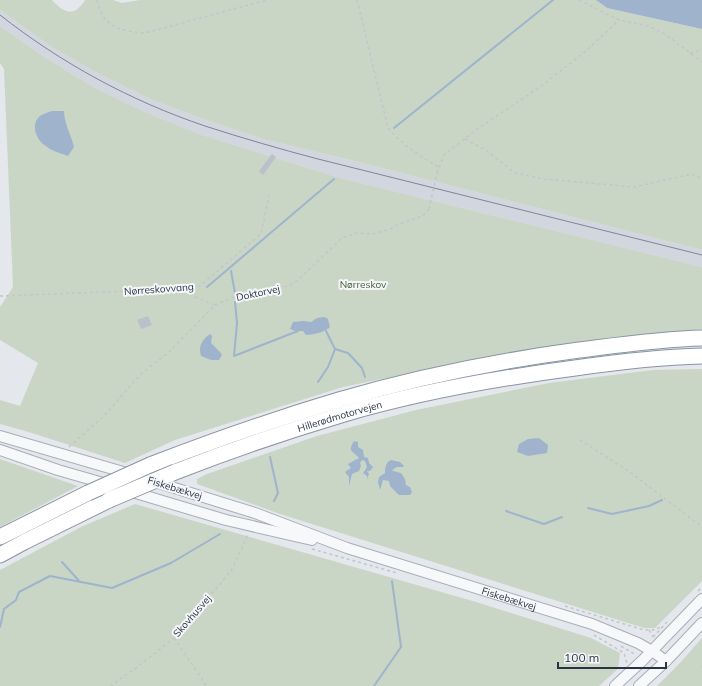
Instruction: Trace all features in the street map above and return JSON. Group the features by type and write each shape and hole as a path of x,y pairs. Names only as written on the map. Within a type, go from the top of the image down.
{"highway":[{"name":"Hillerødmotorvejen","path":"0,537 150,465 250,428 340,400 401,383 530,357 610,346 702,338"},
{"name":"Hillerødmotorvejen","path":"0,555 109,500 175,472 254,442 344,414 460,386 531,374 608,364 702,356"}],"street":[{"name":"Fiskebækvej","path":"0,436 255,513 347,548 592,624 638,643 666,661"},
{"name":"Fiskebækvej","path":"0,450 58,470 226,520 347,548"},
{"path":"615,686 652,651 702,599"},
{"path":"639,686 666,661 702,623"}],"path":[{"path":"97,0 102,15 107,22 125,31 145,33 267,0"},
{"path":"357,0 388,128 398,139 424,159 437,166 437,173"},
{"path":"579,0 619,20 648,26 665,34 702,62"},
{"name":"Doktorvej","path":"62,454 103,417 142,373 168,353 215,305 234,297 256,291 289,286 298,280 342,238 357,233 372,234 388,230 399,224 423,216 429,209 437,173 444,155 540,87 587,50 619,20"},
{"path":"690,53 702,50"},
{"path":"465,140 487,151 515,173 544,179 634,187 692,174 702,179"},
{"name":"Nørreskovvang","path":"0,296 130,292 200,286 261,234 269,196"},
{"path":"188,287 195,297 215,305"},
{"path":"580,440 630,472 702,527"},
{"name":"Skovhusvej","path":"110,686 174,638 231,571 250,526"},
{"path":"593,634 624,653 627,666"},
{"path":"174,638 207,686"}],"shaded area":[{"path":"0,10 53,48 101,75 150,99 206,120 263,139 359,162 702,250 702,267 340,178 202,135 145,112 95,88 46,58 0,26"}],"green space":[{"path":"0,0 52,0 61,8 69,12 81,6 85,0 113,0 122,3 140,0 596,0 607,8 702,29 702,250 359,162 263,139 206,120 150,99 101,75 53,48 0,10"},
{"name":"Nørreskov","path":"0,26 46,58 95,88 145,112 202,135 340,178 702,267 702,329 609,339 470,361 343,387 175,440 125,463 0,424 0,400 20,406 38,363 0,340 0,307 13,287 4,69 0,63"},
{"path":"702,369 702,581 655,628 644,628 280,514 197,484 197,479 207,474 317,436 416,410 549,383 653,370"},
{"path":"0,459 78,486 0,527"},
{"path":"135,504 476,602 591,638 620,653 618,669 599,686 0,686 0,570 81,527"},
{"path":"702,638 702,686 657,686 680,663"}],"water":[{"path":"596,0 702,0 702,29 607,8"},
{"path":"52,111 64,111 65,120 74,147 68,156 46,146 40,141 36,134 35,127 37,119 41,115"},
{"path":"324,317 328,319 330,327 322,332 306,335 303,331 295,331 290,329 293,322 311,322 317,318"},
{"path":"210,334 212,336 211,343 222,355 219,360 211,360 201,356 201,344"},
{"path":"539,438 548,445 547,453 528,456 517,452 519,444 528,439"},
{"path":"354,441 358,442 358,447 363,450 364,457 368,458 369,463 373,467 370,471 367,471 369,474 367,479 367,476 363,473 367,467 365,461 362,460 359,471 352,474 349,486 349,477 345,472 351,468 348,464 359,458 351,449"},
{"path":"391,460 400,462 404,466 397,467 392,470 401,473 405,479 406,485 410,487 412,492 410,495 399,495 390,486 389,481 383,480 380,490 378,482 379,477 385,473 386,465"}],"building":[{"path":"272,154 276,157 263,175 259,171"},
{"path":"148,316 152,325 141,329 137,320"}],"waterway":[{"path":"394,128 553,0"},
{"path":"207,287 334,179"},
{"path":"231,271 235,293"},
{"path":"235,302 237,323 234,356 298,331"},
{"path":"318,382 328,367 335,349 326,331"},
{"path":"335,349 348,353 362,368 365,377"},
{"path":"270,457 278,493 274,501"},
{"path":"588,508 612,514 649,506 662,500"},
{"path":"506,511 544,524 562,517"},
{"path":"0,627 4,609 16,600 19,592 50,576 112,588 171,563 220,534"},
{"path":"62,562 80,582"},
{"path":"374,686 401,647 392,581"}],"tram line":[{"path":"0,15 23,33 72,65 150,105 205,126 318,159 702,255"}]}
